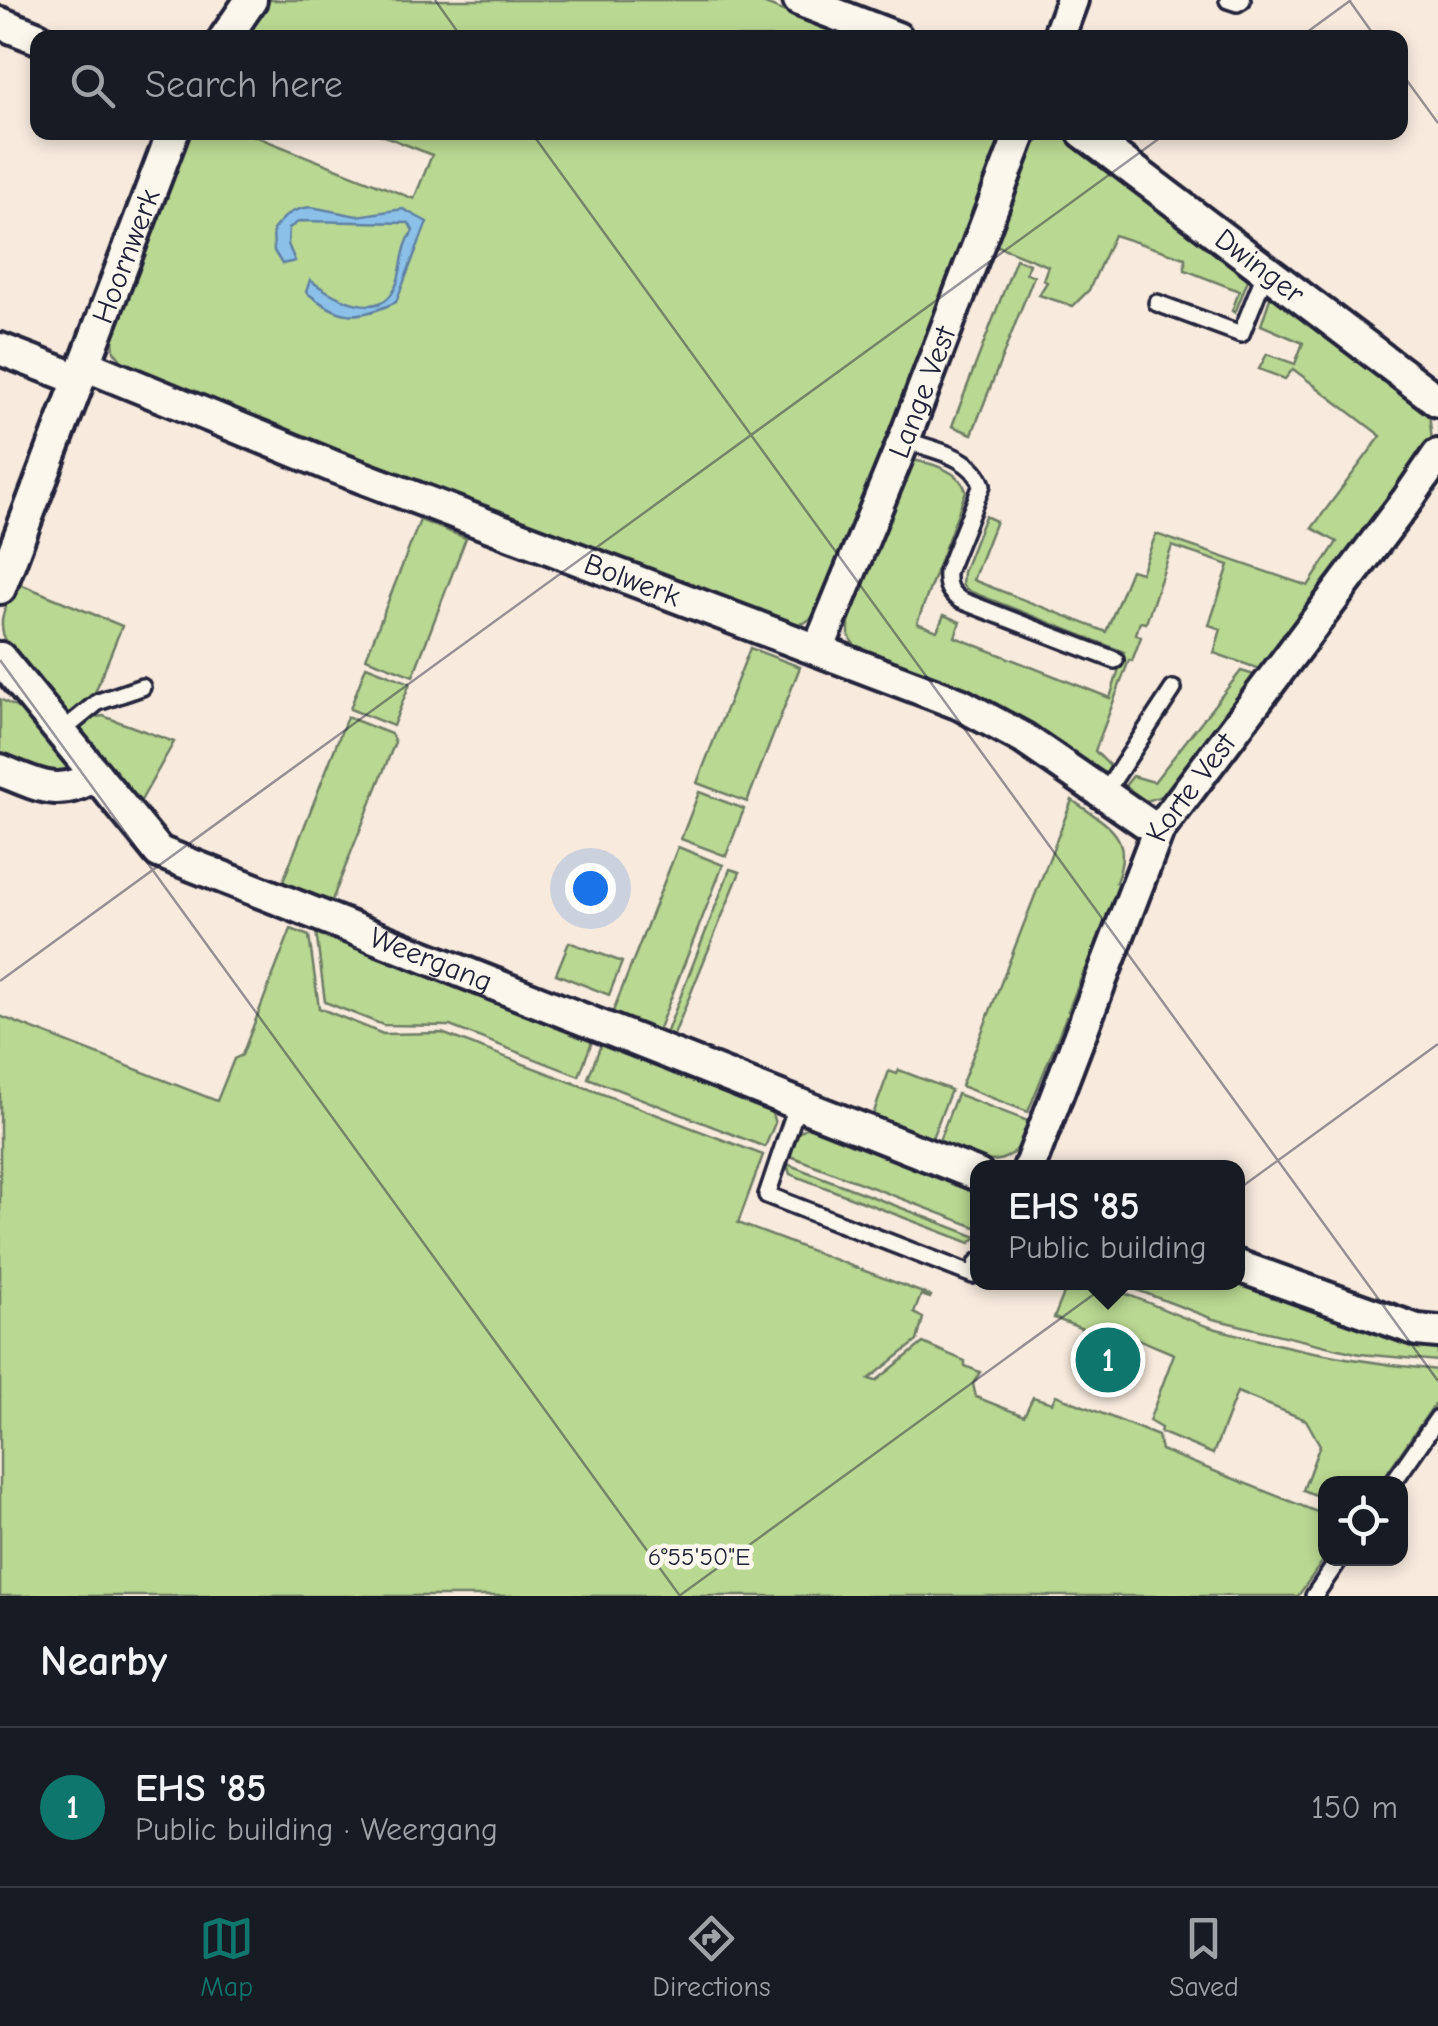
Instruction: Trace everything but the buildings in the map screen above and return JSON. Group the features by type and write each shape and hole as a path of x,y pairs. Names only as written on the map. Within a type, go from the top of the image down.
{"street":[{"path":"231,30 251,0"},
{"path":"799,0 876,30"},
{"path":"1061,30 1072,0"},
{"path":"0,23 30,35"},
{"name":"Hoornwerk","path":"0,588 171,140"},
{"name":"Lange Vest","path":"818,650 904,440 1019,140"},
{"name":"Dwinger","path":"1094,140 1438,401"},
{"path":"0,350 81,372"},
{"name":"Bolwerk","path":"81,372 960,704 1022,738 1158,830"},
{"name":"Korte Vest","path":"1032,1160 1158,830 1438,455"},
{"path":"0,770 52,791 84,783 96,775 4,670"},
{"name":"Weergang","path":"96,775 158,852 970,1171"},
{"path":"1245,1269 1417,1330 1438,1332"}],"lane":[{"path":"1228,0 1242,0"},
{"path":"1157,303 1240,334 1266,270"},
{"path":"904,440 968,463 978,472 982,484 947,572 946,585 951,594 1114,660"},
{"path":"60,732 98,702 142,686"},
{"path":"1104,794 1173,689"},
{"path":"797,1106 767,1195 970,1274"},
{"path":"1398,1476 1438,1418"},
{"path":"1314,1596 1335,1566"}],"green space":[{"path":"266,0 755,0 832,30 245,30"},
{"path":"186,140 265,140 414,199 432,155 394,140 1007,140 819,613 804,623 791,625 128,369 114,351 112,331"},
{"path":"1040,140 1075,140 1251,272 1235,313 1232,311 1239,291 1185,270 1185,258 1114,235 1089,290 1073,306 1039,295 1047,282 1043,280 1048,266 993,244 1031,147"},
{"path":"1016,259 1029,264 1026,273 1034,276 972,434 952,426"},
{"path":"1273,289 1429,412 1432,442 1265,671 1214,653 1221,629 1209,625 1229,565 1172,546 1146,623 1140,622 1136,634 1141,637 1095,751 1110,766 1105,777 857,650 849,636 849,611 912,460 952,473 966,491 917,623 937,631 944,615 960,622 955,637 1110,698 1124,652 962,585 963,572 985,516 996,521 973,580 1106,632 1131,570 1141,573 1156,534 1308,586 1337,542 1312,528 1381,436 1293,369 1285,379 1259,369 1267,354 1295,364 1303,343 1261,325"},
{"path":"420,520 466,538 413,676 366,658"},
{"path":"15,582 122,626 94,695 64,718 24,674 8,648 2,620"},
{"path":"750,648 800,667 747,802 697,783"},
{"path":"366,666 410,683 393,726 350,709"},
{"path":"1241,671 1261,677 1171,793 1147,801 1120,792 1133,776 1154,782"},
{"path":"0,699 33,716 69,762 69,769 56,777 0,758"},
{"path":"103,716 174,742 139,804 77,733 90,718"},
{"path":"347,717 391,734 395,742 329,908 280,889"},
{"path":"699,792 744,809 726,856 681,839"},
{"path":"1072,800 1106,825 1120,842 1121,866 1116,882 1125,886 1094,966 1084,971 1068,1011 1075,1014 1073,1019 1066,1017 1028,1112 961,1086"},
{"path":"678,847 723,865 656,1036 610,1019"},
{"path":"730,869 740,872 671,1042 664,1039"},
{"path":"291,929 309,936 319,1008 383,1034 442,1033 763,1155 738,1223 931,1296 921,1295 914,1313 923,1318 917,1341 869,1379 876,1381 923,1343 965,1361 965,1366 980,1372 973,1384 976,1397 1024,1416 1033,1397 1052,1403 1056,1395 1158,1436 1161,1450 1318,1512 1319,1566 1298,1596 0,1596 0,1016 217,1101 234,1059 242,1055"},
{"path":"316,931 593,1039 579,1076 450,1026 383,1025 325,1002"},
{"path":"569,942 622,962 609,995 556,974"},
{"path":"602,1042 770,1108 775,1123 765,1147 588,1078"},
{"path":"899,1070 951,1090 930,1143 871,1120 889,1071 897,1074"},
{"path":"957,1094 1033,1123 1015,1152 997,1160 968,1157 937,1146"},
{"path":"812,1124 970,1186 970,1225 790,1156 798,1133"},
{"path":"787,1164 970,1234 970,1243 790,1174"},
{"path":"1245,1283 1438,1343 1438,1361 1360,1354 1213,1319 1137,1290 1245,1290"},
{"path":"1065,1290 1111,1290 1213,1328 1269,1342 1353,1359 1438,1370 1438,1399 1385,1476 1318,1476 1318,1496 1303,1490 1320,1445 1306,1420 1237,1392 1213,1454 1160,1432 1161,1428 1149,1421 1174,1354 1119,1331 1114,1341 1054,1318"}],"water":[{"path":"311,207 357,216 403,209 427,222 396,302 370,312 349,314 329,308 306,292 310,280 357,304 381,303 397,283 413,231 409,223 300,221 289,228 288,244 295,261 282,264 274,251 273,230 289,214"}],"place":[{"name":"EHS '85","path":"1108,1360"}]}
